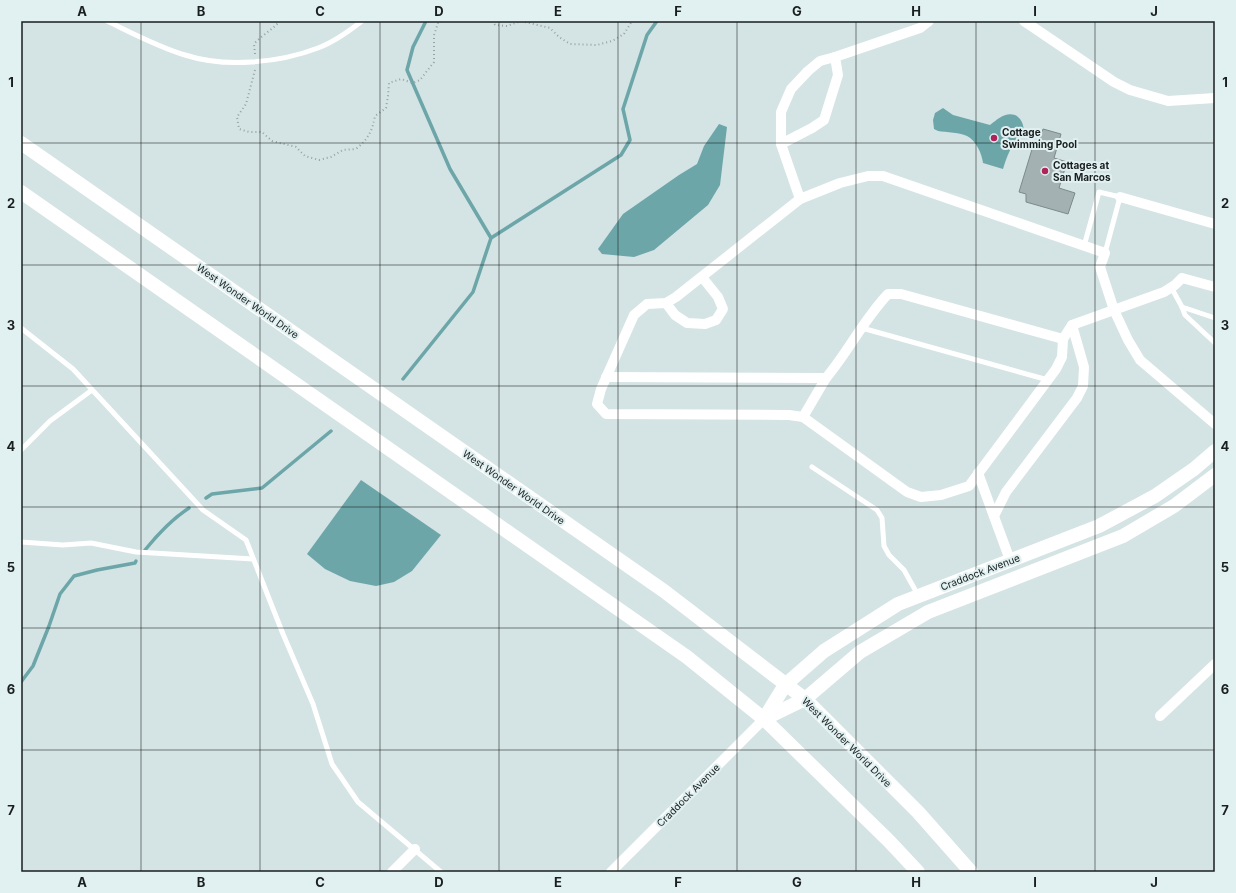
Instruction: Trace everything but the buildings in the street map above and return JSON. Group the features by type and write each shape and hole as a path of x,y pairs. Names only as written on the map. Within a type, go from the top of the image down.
{"main road":[{"name":"West Wonder World Drive","path":"21,143 664,592 805,699 918,812 972,872"},
{"path":"21,192 687,657 764,719 889,841 918,872"},
{"name":"Craddock Avenue","path":"764,719 785,685 824,651 898,604 1099,526 1155,496 1194,469 1215,451"},
{"name":"Craddock Avenue","path":"764,719 805,699 860,652 928,612 1123,536 1174,506 1215,475"}],"street":[{"path":"800,199 781,144 781,112 791,90 808,71 820,61 920,28 929,21"},
{"path":"1024,21 1114,82 1130,90 1168,101 1215,98"},
{"path":"781,144 824,120 838,75 835,57"},
{"path":"1215,287 1182,278 1164,292 1114,310 1072,325 1063,339 1062,357 1056,369 969,486 941,495 921,497 907,492 802,417 788,415 606,414 597,404 606,377 634,315 648,304 666,303 702,277 800,199 840,182 868,176 883,176 1104,253 1100,267 1114,310 1128,340 1140,360 1215,424"},
{"path":"1120,197 1215,224"},
{"path":"666,303 675,315 687,323 705,324 716,320 723,309 718,297 702,277"},
{"path":"802,417 826,378 836,367 878,304 888,294 901,294 1063,339"},
{"path":"994,516 1006,492 1076,398 1083,386 1084,367 1072,325"},
{"path":"606,377 826,378"},
{"path":"978,473 1010,560"},
{"path":"1160,716 1215,664"},
{"name":"Craddock Avenue","path":"611,872 764,719"},
{"path":"392,872 414,849"}],"lane":[{"path":"106,21 186,56 215,62 255,62 288,56 318,48 344,35 362,21"},
{"path":"1084,246 1099,192 1120,197 1104,253"},
{"path":"1171,287 1185,315 1215,343"},
{"path":"1182,307 1215,318"},
{"path":"21,328 73,369 203,510 246,540 313,704 332,764 358,802 441,872"},
{"path":"862,328 1048,380"},
{"path":"21,450 50,421 92,390"},
{"path":"812,467 877,510 882,518 884,546 889,555 904,570 918,596"},
{"path":"21,542 63,545 91,543 136,552 253,559"}],"path":[{"path":"280,21 273,28 262,35 254,44 255,71 246,104 237,117 239,129 249,132 262,132 272,141 296,147 305,156 319,160 331,157 343,150 356,149 366,140 372,128 375,116 386,108 389,83 401,80 413,83 420,80 434,62 434,35 438,23 442,21"},
{"path":"492,21 496,25 507,26 521,21 550,28 559,37 570,44 597,45 612,41 624,34 632,21"}],"water":[{"name":"Cottage Swimming Pool","path":"943,108 953,115 990,125 999,118 1008,114 1015,115 1019,118 1023,124 1023,131 1015,141 1006,158 1003,169 983,163 978,148 967,136 934,129 933,120 935,113"},
{"path":"719,124 727,127 720,185 708,205 654,250 634,257 602,254 598,249 623,214 697,164 704,146"},
{"path":"361,480 441,535 412,571 394,582 376,586 350,581 325,569 307,554"}],"waterway":[{"path":"426,21 413,47 407,70 450,169 491,238"},
{"path":"403,379 473,292 491,238 621,155 630,140 623,109 647,35 657,21"},
{"path":"206,498 212,494 262,488 331,431"},
{"path":"145,550 166,527 189,508"},
{"path":"21,682 33,666 60,594 74,576 135,563 136,561"}],"place":[{"name":"Cottage Swimming Pool","path":"994,138"},
{"name":"Cottages at San Marcos","path":"1045,171"}]}
